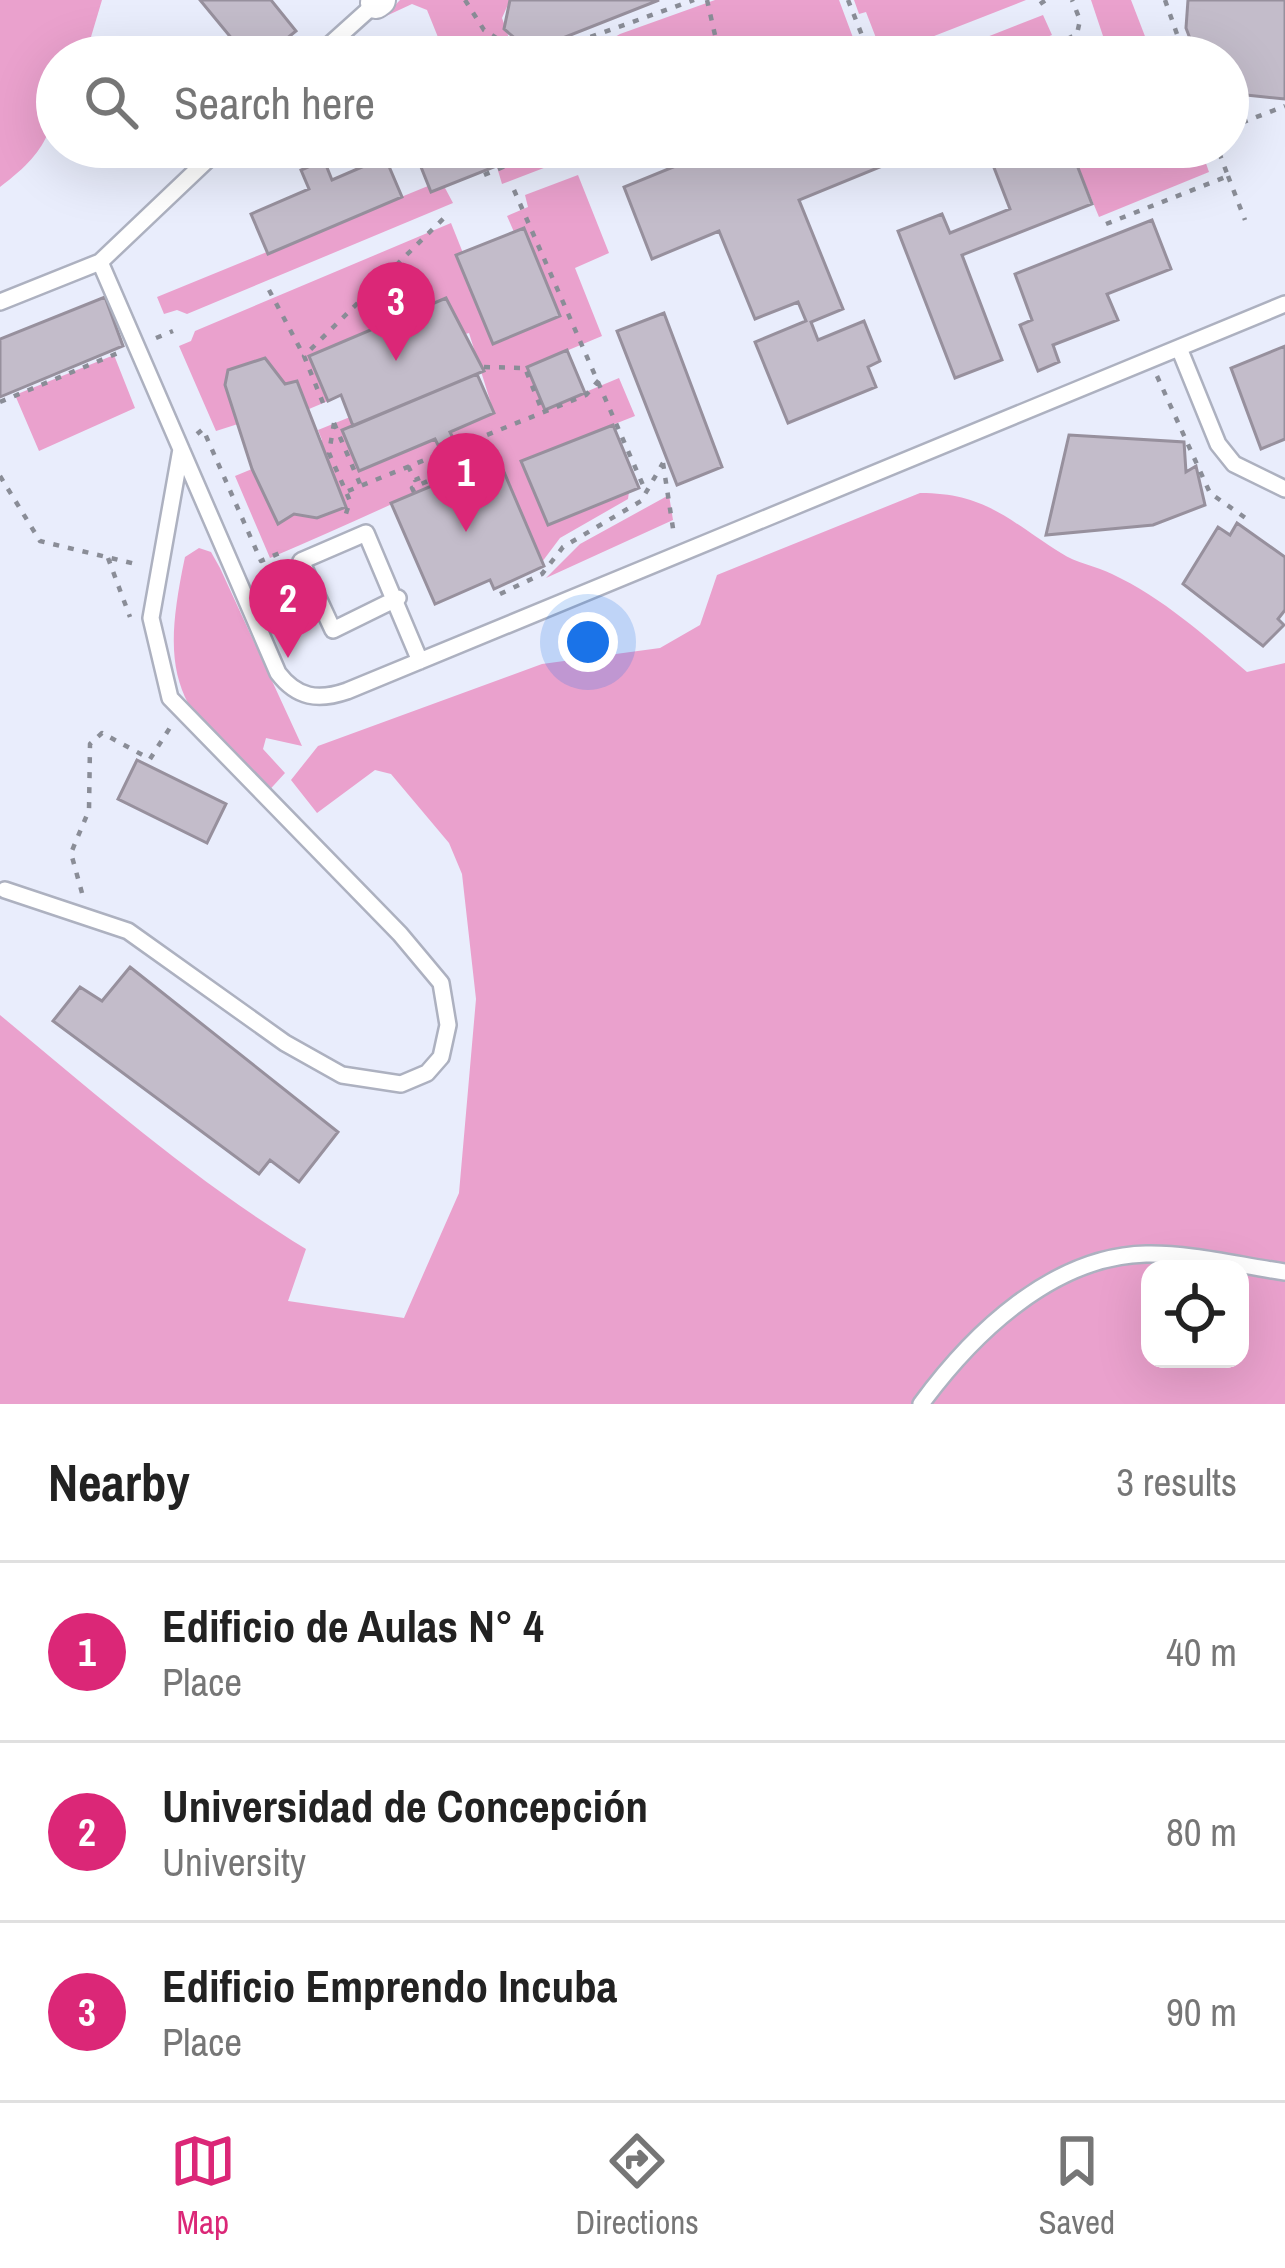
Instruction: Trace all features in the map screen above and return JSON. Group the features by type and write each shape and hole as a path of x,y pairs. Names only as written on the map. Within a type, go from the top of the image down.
{"lane":[{"path":"340,36 378,2"},
{"path":"0,302 100,262 199,168"},
{"path":"100,262 285,682 304,696 334,696 1285,304"},
{"path":"1179,348 1218,445 1234,464 1285,489"},
{"path":"5,890 128,931 285,1043 341,1076 388,1085 415,1081 436,1064 446,1040 441,983 423,960 170,698 151,618 182,446"},
{"path":"398,598 332,630 301,561 366,533 398,598 420,661"},
{"path":"921,1404 1018,1301 1076,1268 1146,1254 1285,1272"}],"path":[{"path":"465,0 484,30 494,36"},
{"path":"602,36 694,0"},
{"path":"707,0 715,36"},
{"path":"848,0 862,36"},
{"path":"1072,0 1080,20 1073,36"},
{"path":"1166,0 1178,36"},
{"path":"1249,120 1285,106"},
{"path":"484,175 501,168"},
{"path":"1225,168 1245,220"},
{"path":"1106,224 1228,176"},
{"path":"514,190 581,353 599,380 646,492"},
{"path":"304,356 444,218"},
{"path":"268,290 323,403"},
{"path":"0,401 173,331"},
{"path":"1150,360 1210,493 1247,519"},
{"path":"484,367 524,368 543,413"},
{"path":"346,491 447,445 586,395 599,380"},
{"path":"343,524 350,501 329,452 334,423 360,486"},
{"path":"182,446 203,429 261,561 282,552"},
{"path":"408,466 415,480 468,464 412,488 414,493"},
{"path":"500,594 542,574 563,547 641,501 664,464 676,555"},
{"path":"0,476 40,541 146,566"},
{"path":"56,909 83,898 71,853 89,810 90,744 102,733 150,759 174,721"}],"shaded area":[{"path":"0,0 102,0 91,36 36,36 36,153 0,187"},
{"path":"400,0 510,0 502,18 508,36 438,36 427,10 412,4 384,17"},
{"path":"715,0 839,0 852,36 617,36"},
{"path":"854,0 1026,0 934,36 875,36 866,12 859,14"},
{"path":"1091,0 1131,0 1145,36 1103,36"},
{"path":"1043,15 1052,35 1050,36 990,36"},
{"path":"497,168 544,168 502,184"},
{"path":"1079,168 1208,168 1209,172 1099,217"},
{"path":"578,175 609,253 575,268 602,336 528,367 545,409 619,378 635,416 521,461 629,492 628,499 560,538 542,562 497,458 270,558 235,476 252,469 278,523 294,514 317,518 345,507 316,442 322,440 318,430 350,417 353,426 342,431 359,471 435,439 438,444 452,438 450,432 494,413 469,333 462,335 446,298 310,356 328,401 309,409 297,382 238,424 216,431 179,346 191,341 195,331 451,223 463,253 457,256 492,343 559,317 525,229 514,232 507,216 528,207 525,195"},
{"path":"428,186 431,192 444,186 453,203 187,314 177,310 164,314 157,297"},
{"path":"114,355 135,408 39,451 15,395"},
{"path":"920,493 943,494 980,503 1067,556 1149,594 1247,672 1285,663 1285,1404 0,1404 0,1015 187,1167 306,1249 288,1301 404,1318 459,1193 476,999 462,874 449,843 391,774 375,770 317,813 291,780 318,746 542,664 660,648 700,625 717,575"},
{"path":"669,495 673,520 546,578 580,544"},
{"path":"199,548 211,552 220,568 302,746 266,738 263,749 285,773 264,796 194,714 175,664 177,600 185,557"}],"building":[{"path":"200,0 271,0 296,31 290,36 230,36"},
{"path":"510,0 659,0 568,36 512,36 504,29"},
{"path":"1188,0 1285,0 1285,99 1249,95 1249,36 1189,36"},
{"path":"306,168 327,168 332,180 360,168 390,168 402,197 268,254 251,214 309,189 301,170"},
{"path":"421,168 491,168 431,192"},
{"path":"671,168 878,168 799,200 843,309 811,322 818,340 864,321 880,361 868,367 876,387 788,423 755,342 806,321 798,302 755,319 719,231 652,259 624,187"},
{"path":"994,168 1078,168 1092,204 962,255 1002,360 955,378 898,231 942,214 950,233 1010,209"},
{"path":"1152,220 1171,269 1107,294 1118,320 1053,345 1059,362 1038,371 1020,325 1032,320 1015,274"},
{"path":"524,228 560,316 493,344 456,255"},
{"path":"105,297 123,346 0,397 0,339"},
{"path":"446,298 484,371 353,426 341,395 328,401 309,356"},
{"path":"664,313 722,467 677,485 617,331"},
{"path":"1285,346 1285,439 1261,449 1231,368"},
{"path":"567,350 585,393 545,410 527,367"},
{"path":"265,358 285,384 297,381 346,507 317,518 294,514 278,524 252,469 225,385 228,370"},
{"path":"477,374 494,413 450,432 453,438 438,445 435,439 359,471 342,430"},
{"path":"613,425 639,488 548,525 521,461"},
{"path":"1069,435 1184,442 1186,472 1196,466 1205,505 1153,525 1046,535"},
{"path":"498,458 544,566 494,589 490,580 435,604 391,503"},
{"path":"1237,523 1285,557 1285,610 1278,619 1284,625 1263,646 1183,584 1218,527 1230,535"},
{"path":"137,760 226,804 207,843 118,799"},
{"path":"130,967 338,1132 299,1182 270,1160 259,1174 53,1021 80,987 102,1001"}],"place":[{"name":"Edificio Emprendo Incuba","path":"396,361"},
{"name":"Edificio de Aulas N° 4","path":"466,532"},
{"name":"Universidad de Concepción","path":"288,658"}]}
